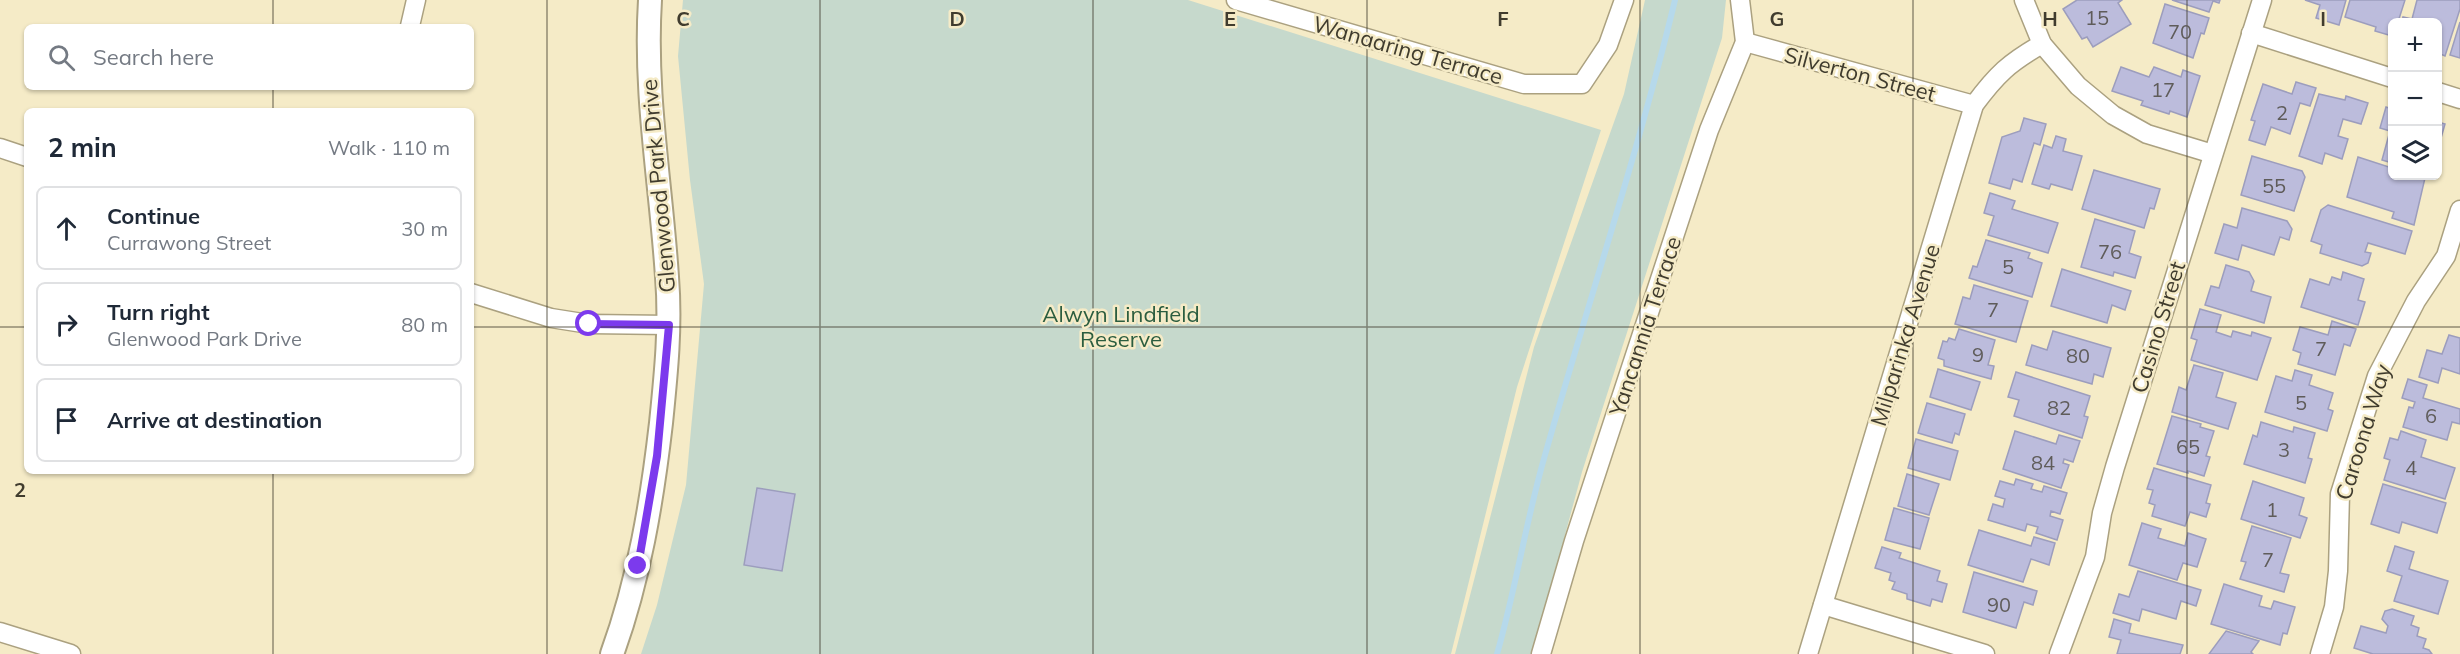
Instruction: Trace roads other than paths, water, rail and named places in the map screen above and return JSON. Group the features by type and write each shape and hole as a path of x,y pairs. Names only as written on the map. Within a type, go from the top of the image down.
{"street":[{"path":"410,24 416,0"},
{"name":"Glenwood Park Drive","path":"612,654 632,586 647,519 665,386 669,325 667,277 648,75 650,0"},
{"name":"Wanaaring Terrace","path":"1236,0 1524,84 1582,84 1608,45 1624,0"},
{"name":"Yancannia Terrace","path":"1541,654 1574,541 1706,141 1745,42 1740,0"},
{"path":"2024,0 2042,44 2078,86 2113,115 2147,134 2213,154"},
{"name":"Casino Street","path":"2059,654 2095,557 2102,513 2115,467 2262,0"},
{"path":"2251,33 2388,77"},
{"name":"Silverton Street","path":"1745,42 1974,105"},
{"name":"Milparinka Avenue","path":"1808,654 1974,105 1994,78 2017,59 2042,44"},
{"path":"2442,93 2460,99"},
{"path":"0,148 24,156"},
{"name":"Caroona Way","path":"2320,654 2334,607 2338,571 2340,494 2378,376 2416,301 2446,256 2460,210"},
{"path":"474,294 551,318 589,324 669,325"},
{"path":"1823,605 1985,654"},
{"path":"0,632 71,654"}],"waterway":[{"path":"1497,654 1538,480 1629,171 1675,0"}],"park label":[{"name":"Alwyn Lindfield Reserve","path":"1121,326"}]}
